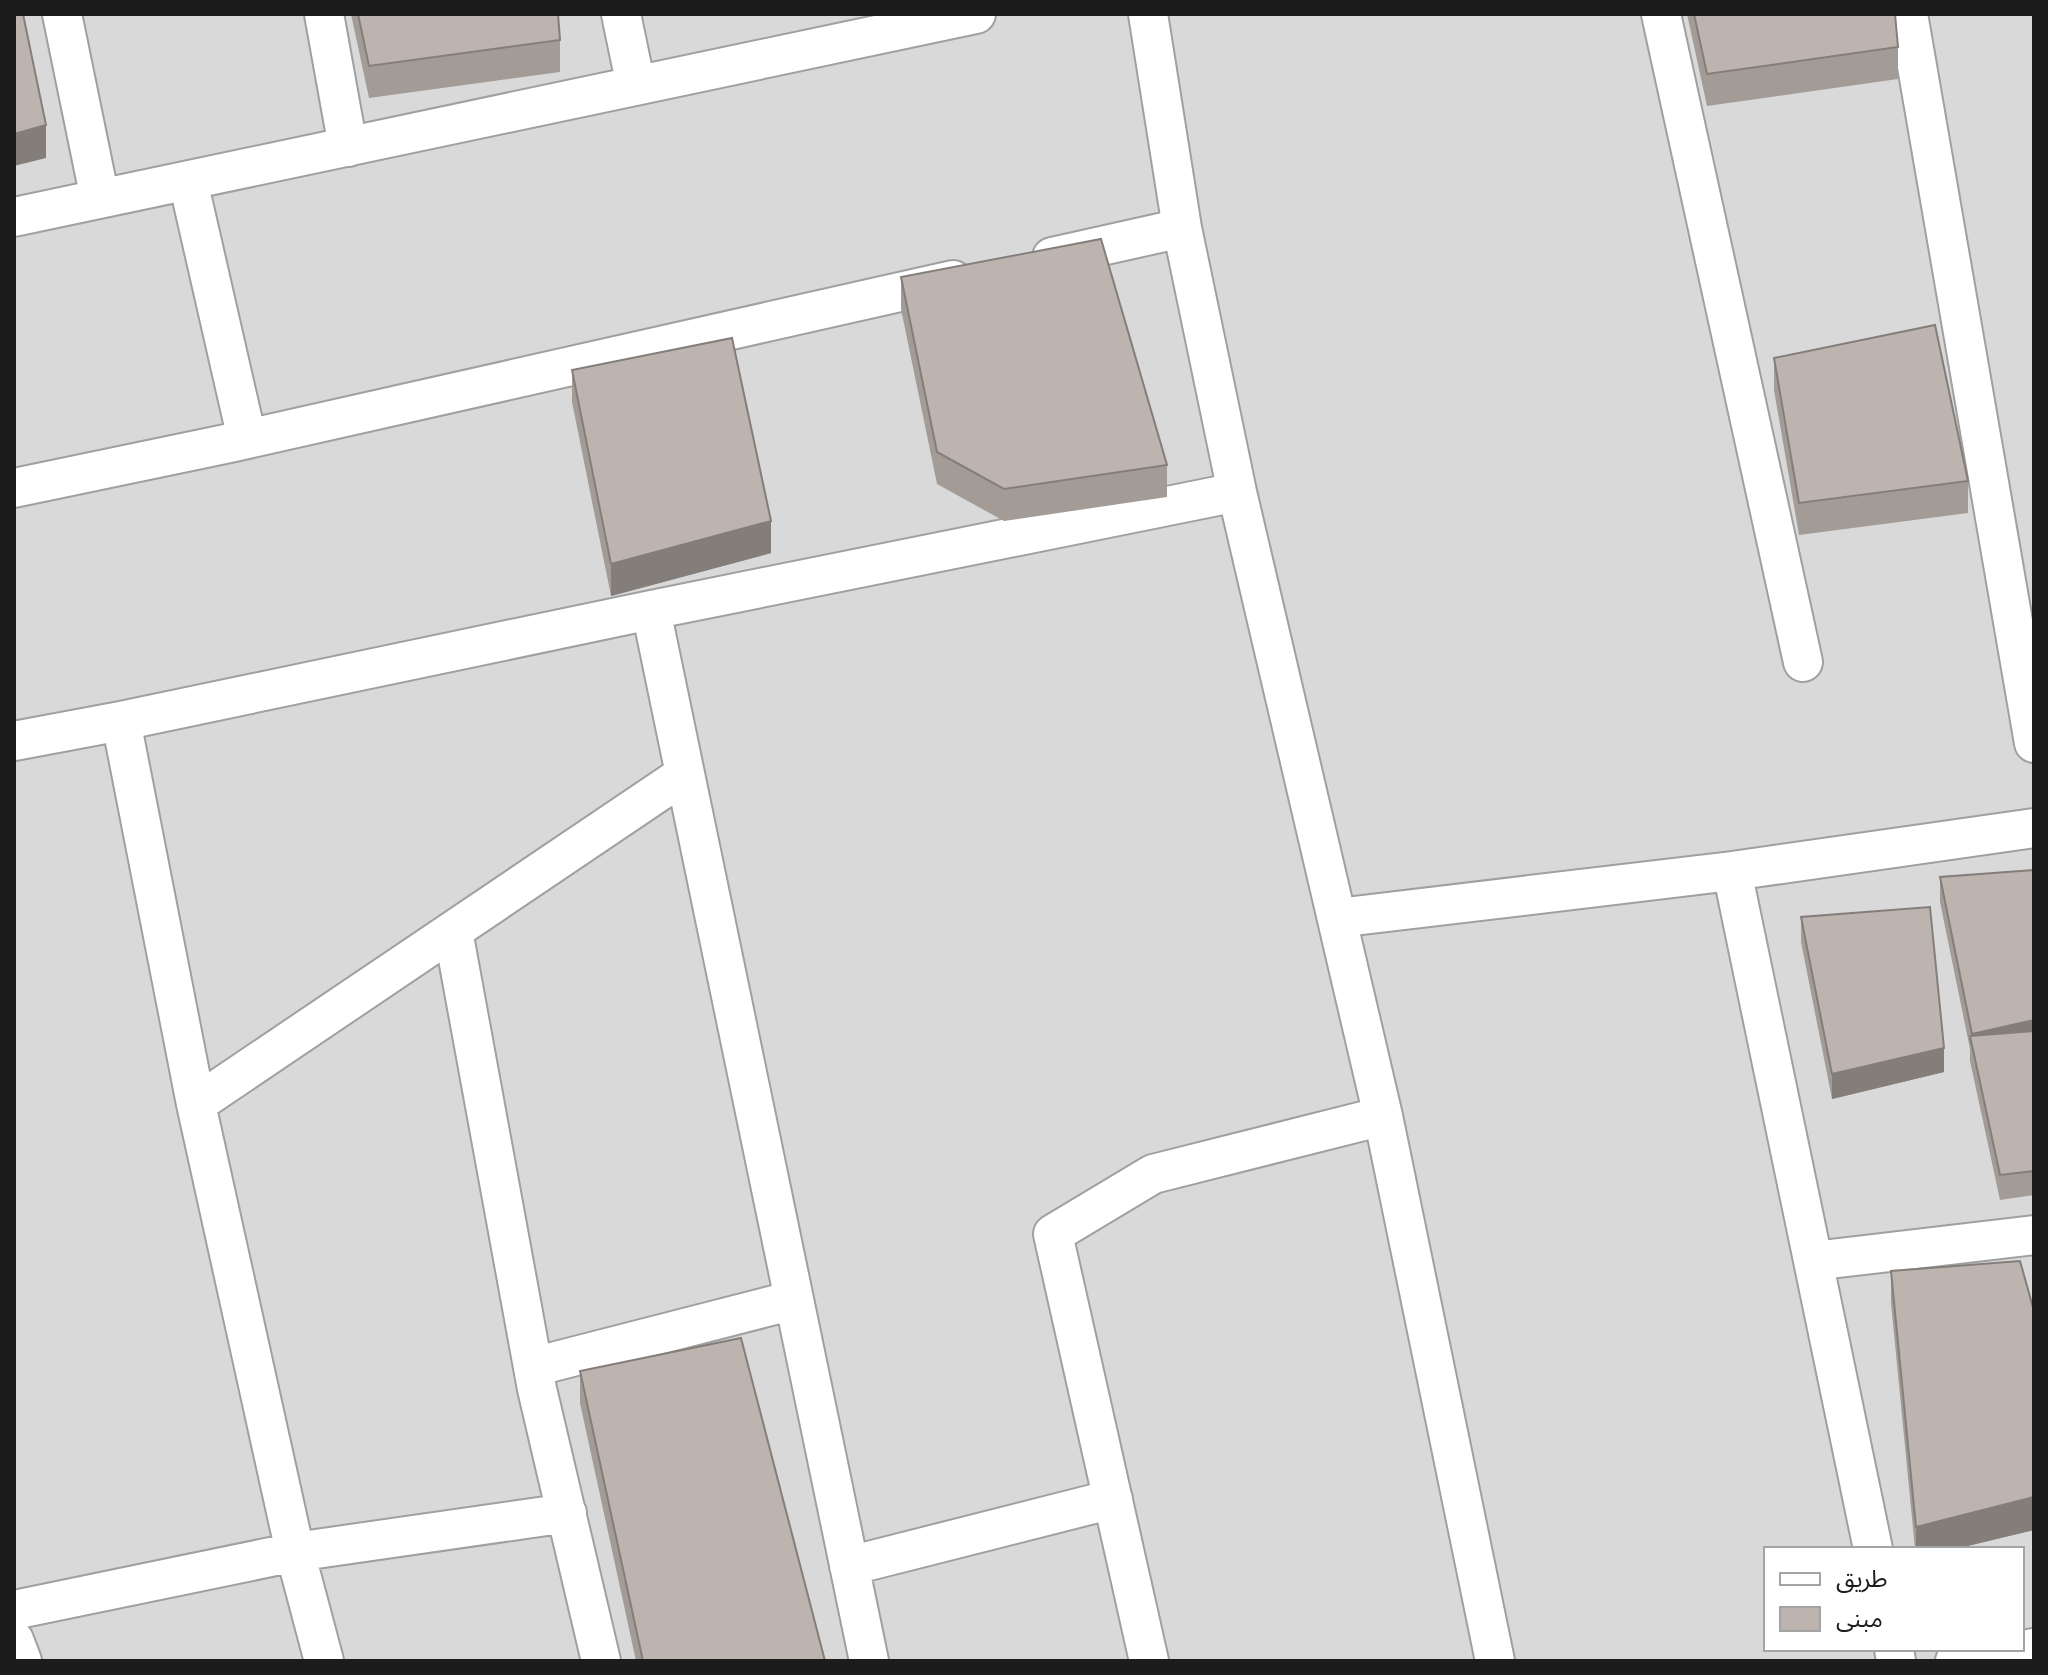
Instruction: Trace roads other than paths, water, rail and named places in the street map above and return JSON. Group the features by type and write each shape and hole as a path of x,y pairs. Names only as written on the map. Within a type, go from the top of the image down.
{"street":[{"path":"62,14 100,199"},
{"path":"324,14 348,147"},
{"path":"621,14 636,86"},
{"path":"14,217 976,14"},
{"path":"1148,14 1182,228 1237,492 1383,1116 1495,1661"},
{"path":"1661,14 1803,662"},
{"path":"1908,14 2034,743"},
{"path":"188,181 247,439"},
{"path":"1026,263 1182,228"},
{"path":"14,488 247,439 980,274"},
{"path":"14,741 1237,492"},
{"path":"651,610 869,1661"},
{"path":"121,721 196,1104 295,1552 324,1661"},
{"path":"196,1104 685,774"},
{"path":"1337,918 1732,871 2034,828"},
{"path":"1732,871 1873,1547"},
{"path":"453,931 533,1367 601,1661"},
{"path":"1149,1661 1053,1234 1153,1174 1383,1116"},
{"path":"1813,1261 2034,1235"},
{"path":"533,1367 794,1300"},
{"path":"849,1566 1113,1499"},
{"path":"14,1610 295,1552 567,1513"},
{"path":"14,1640 22,1661"},
{"path":"1955,1661 2016,1651"}]}
